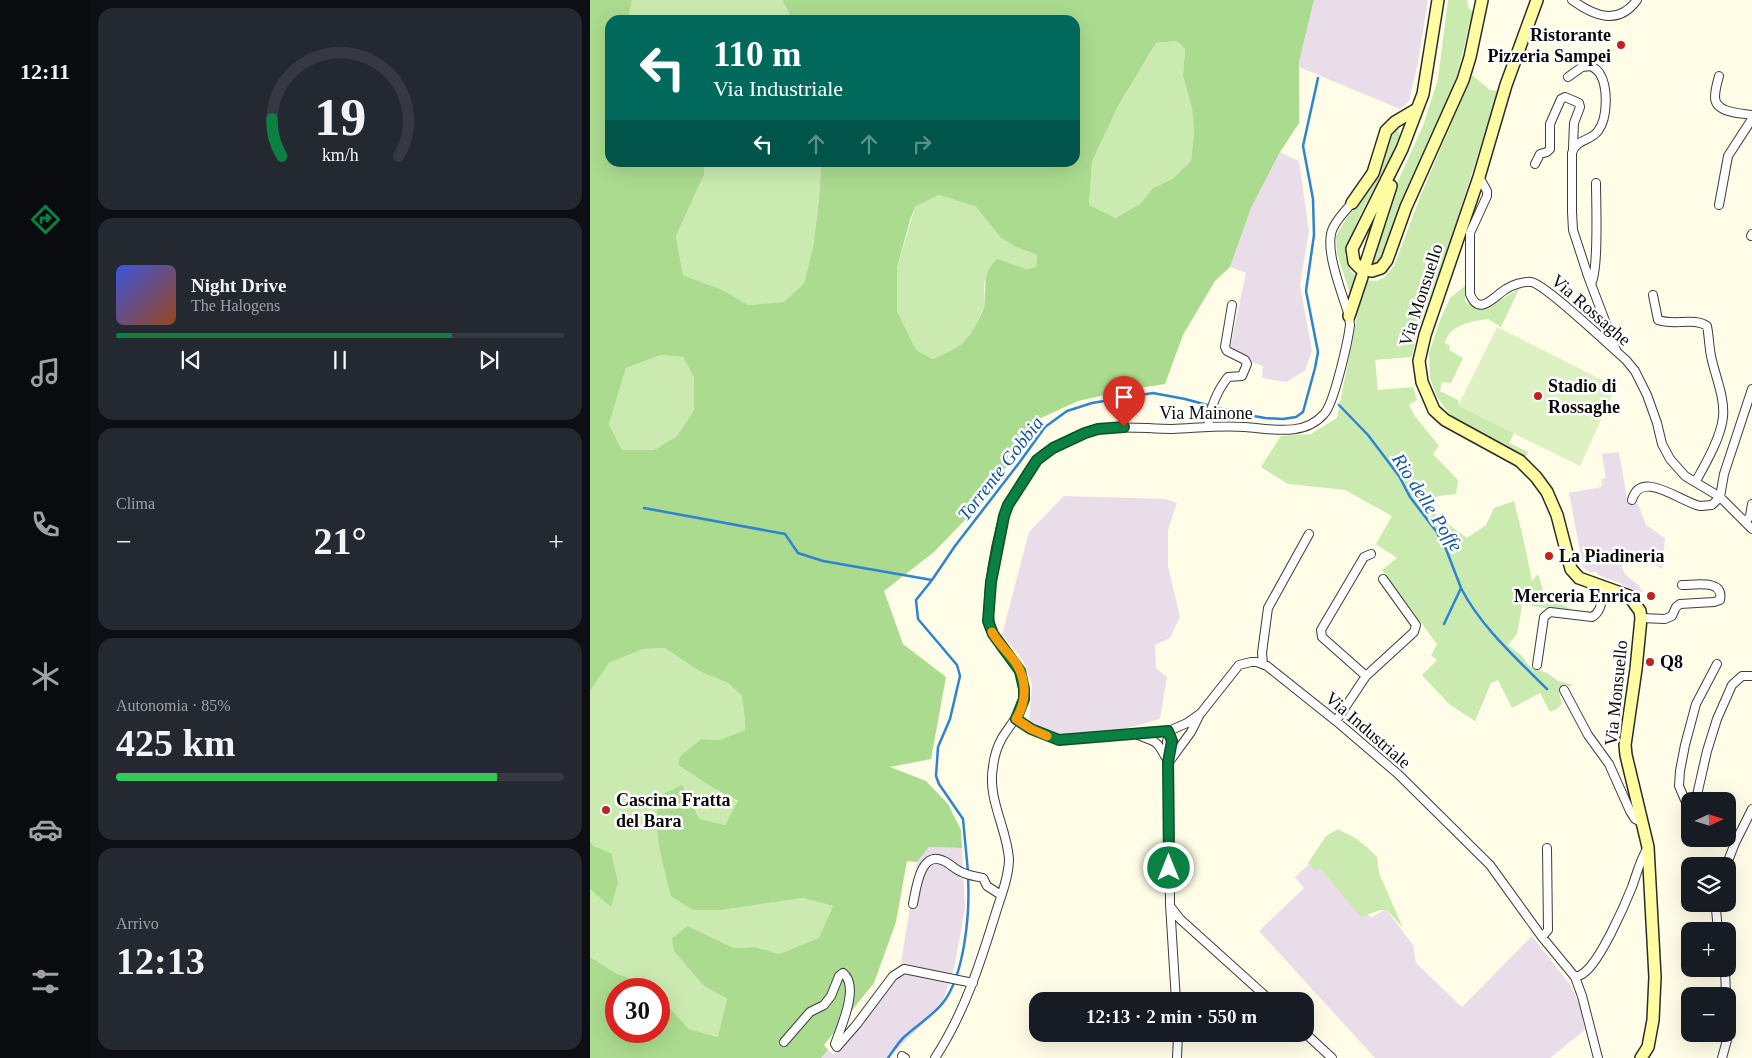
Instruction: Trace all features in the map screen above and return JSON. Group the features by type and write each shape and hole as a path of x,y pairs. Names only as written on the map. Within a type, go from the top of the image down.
{"main road":[{"path":"1366,263 1403,146 1426,82 1438,0"},
{"path":"1403,146 1352,249 1354,262 1361,270 1372,271 1381,268 1387,260 1406,207 1463,80 1482,0"},
{"name":"Via Monsuello","path":"1537,0 1506,86 1425,336 1419,361 1422,382 1434,410 1445,420 1520,461 1536,476 1547,492 1554,509 1571,568 1579,578 1629,596 1640,611 1636,669 1625,745 1648,848 1650,868 1655,977 1653,1020 1648,1047 1641,1058"},
{"path":"1352,203 1373,173 1384,134 1395,122 1417,109"},
{"path":"1395,122 1403,123 1410,128"},
{"path":"1349,316 1362,277"}],"street":[{"path":"1572,0 1600,16 1614,16 1626,12 1637,0"},
{"path":"1568,77 1582,67 1591,66 1599,72 1604,83 1606,99 1604,118 1600,129 1594,136 1576,144 1574,148"},
{"path":"1719,76 1714,98 1716,104 1722,109 1752,117 1728,156 1719,205"},
{"path":"1535,164 1540,154 1550,149 1550,124 1561,99 1565,97 1579,103 1580,107 1574,123 1573,230 1617,352"},
{"name":"Via Rossaghe","path":"1478,177 1487,190 1487,196 1470,233 1470,294 1473,302 1478,305 1484,304 1506,289 1523,282 1532,282 1540,285 1617,352 1635,371 1652,407 1666,453 1685,476 1720,497 1752,529"},
{"path":"1591,284 1594,279 1596,183"},
{"name":"Via Mainone","path":"935,1058 955,1023 970,982 981,964 1009,862 991,780 995,754 1001,740 1016,719 1024,699 1023,680 1017,664 993,634 988,621 988,602 995,556 1008,505 1037,460 1053,448 1074,437 1098,429 1124,427 1173,429 1239,426 1293,430 1310,425 1320,419 1330,406 1349,332 1349,316 1330,254 1329,241 1333,226 1352,203"},
{"path":"1653,295 1658,320 1666,323 1702,322 1707,326 1711,355 1723,404 1723,417 1721,428 1705,466 1696,481"},
{"path":"1208,427 1209,416 1223,384 1228,377 1242,376 1247,364 1245,360 1227,351 1225,347 1232,305"},
{"path":"1632,500 1634,494 1640,488 1651,486 1699,506 1712,505 1720,497 1724,474 1752,389"},
{"path":"1746,522 1750,516 1752,504"},
{"path":"1168,762 1191,732 1201,713 1236,667 1250,662 1263,664 1262,653 1268,608 1308,534"},
{"path":"1366,676 1322,637 1321,630 1364,557 1371,554"},
{"path":"1336,721 1366,676 1414,632 1416,625 1383,579"},
{"path":"1641,618 1670,618 1676,606 1680,604 1720,600 1721,595 1718,588 1713,585 1682,585"},
{"path":"1537,665 1546,614 1550,612 1592,617 1600,609 1604,587"},
{"name":"Via Industriale","path":"1263,664 1336,721 1398,774 1490,865 1542,936 1575,977 1582,996 1597,1058"},
{"path":"1717,664 1696,704 1685,745 1679,786 1685,800 1694,799 1697,794 1707,751 1732,685 1742,676 1752,676"},
{"name":"Via Monsuello","path":"1564,690 1588,735 1609,764 1635,819 1642,823"},
{"path":"1016,719 1031,729 1059,740 1168,731 1187,723 1201,713"},
{"path":"1168,731 1172,741 1168,762 1170,904 1175,992"},
{"path":"1134,734 1153,740 1159,745 1168,762"},
{"path":"1730,857 1752,809"},
{"path":"1542,936 1548,930 1547,848"},
{"path":"1575,977 1588,970 1603,949 1632,886 1641,859 1648,848"},
{"path":"913,904 917,880 928,861 942,860 964,874 983,878 987,886 1001,894"},
{"path":"1636,873 1650,868"},
{"path":"1632,886 1640,881 1646,881 1650,886"},
{"path":"1170,904 1180,919 1260,992"},
{"path":"784,1042 810,1012 824,1004 831,996 839,976 843,973 850,982 850,996 835,1044 837,1047 893,976 904,969 970,982"},
{"path":"1314,1041 1332,1058"},
{"path":"1177,1058 1178,1042"},
{"path":"1722,1058 1726,1042"}],"shaded area":[{"path":"1314,0 1428,0 1418,62 1409,101 1400,109 1299,67"},
{"path":"1280,152 1299,161 1309,231 1300,285 1312,351 1305,371 1286,382 1262,378 1263,366 1229,353 1246,273 1230,267 1251,208"},
{"path":"1619,452 1628,504 1638,504 1646,525 1665,538 1662,569 1648,561 1643,561 1633,551 1628,551 1625,555 1622,568 1626,575 1643,592 1638,595 1620,583 1598,575 1597,572 1589,572 1583,567 1569,493 1601,487 1602,479 1606,478 1602,454"},
{"path":"1064,496 1166,499 1177,503 1168,530 1168,566 1180,617 1170,638 1155,645 1156,668 1167,677 1160,719 1117,731 1059,736 1029,726 1032,685 1023,660 1002,635 1029,532"},
{"path":"929,847 962,848 965,909 954,968 941,1006 888,1058 821,1058 828,1050 834,1054 899,976 917,862"},
{"path":"1318,856 1371,918 1386,909 1413,945 1416,963 1462,1007 1532,936 1571,986 1580,1006 1585,1030 1550,1058 1375,1058 1259,931 1304,888 1295,877"}],"green space":[{"path":"590,0 632,0 629,15 605,15 605,167 704,167 704,175 676,236 683,275 723,290 748,305 784,302 804,283 813,248 821,167 1080,167 1080,15 790,15 782,0 1314,0 1299,62 1299,123 1280,152 1251,208 1230,267 1215,281 1183,335 1165,384 1078,401 1030,423 993,491 934,552 884,591 903,644 946,677 931,759 890,767 926,781 948,804 961,830 962,848 929,847 917,862 907,861 896,922 874,983 824,1045 828,1050 821,1058 590,1058 590,957 616,973 629,978 605,978 605,1043 670,1043 670,1008 689,1029 718,1037 727,999 704,986 674,951 672,938 688,926 734,948 756,947 779,954 819,938 833,906 803,898 722,910 693,910 671,896 658,834 657,808 659,796 682,785 700,819 725,825 738,801 715,789 678,765 680,756 701,739 719,740 745,730 745,717 742,696 728,683 699,671 665,648 643,649 609,663 590,691","holes":["1177,41 1185,49 1183,76 1192,109 1194,131 1191,161 1172,179 1153,188 1141,203 1116,218 1089,205 1092,162 1117,108 1156,43","939,195 976,207 1001,238 1016,247 1037,255 1036,267 1026,269 997,259 987,274 984,306 971,333 962,344 933,359 916,350 897,311 897,268 910,220 915,207","661,355 683,357 694,378 694,410 677,436 654,450 622,450 609,424 626,368"]},
{"path":"632,0 782,0 790,15 629,15"},
{"path":"1448,0 1467,0 1469,9 1473,11 1454,86 1408,187 1387,246 1385,246 1379,262 1372,264 1365,259 1363,250 1376,225 1386,225 1398,188 1397,183 1423,126 1438,79"},
{"path":"1177,41 1185,49 1183,76 1192,109 1194,131 1191,161 1172,179 1153,188 1141,203 1116,218 1089,205 1092,162 1117,108 1156,43"},
{"path":"1472,75 1490,90 1498,91 1450,242 1416,336 1412,357 1375,360 1378,390 1413,387 1417,400 1409,405 1415,416 1439,446 1433,454 1458,480 1456,494 1438,496 1427,504 1438,517 1467,538 1486,525 1494,508 1514,501 1532,581 1538,574 1543,590 1551,593 1555,592 1562,605 1569,608 1568,612 1532,606 1532,602 1523,601 1517,634 1508,645 1522,656 1530,667 1547,673 1558,681 1574,685 1561,688 1559,693 1562,704 1550,712 1540,693 1512,708 1498,680 1491,683 1475,721 1449,704 1422,675 1437,660 1431,656 1437,644 1382,570 1397,558 1376,544 1392,516 1345,490 1288,484 1261,467 1281,436 1311,434 1337,418 1357,316 1337,253 1336,236 1377,174 1386,152 1388,137 1395,129 1399,131 1400,139 1395,155 1362,211 1347,245 1345,256 1351,272 1363,280 1376,281 1384,278 1394,266 1421,195"},
{"path":"704,167 821,167 813,248 804,283 784,302 748,305 723,290 683,275 676,236 704,175"},
{"path":"939,195 976,207 1001,238 1016,247 1037,255 1036,267 1026,269 997,260 984,283 985,305 972,334 955,350 933,359 916,350 897,311 897,268 915,207"},
{"path":"1466,285 1465,302 1479,305 1493,303 1519,289 1501,327 1488,319 1475,321 1456,328 1447,337 1445,343 1450,346 1449,350 1463,358 1451,383 1442,382 1440,391 1458,400 1459,406 1514,433 1509,443 1528,452 1525,458 1452,418 1437,397 1430,378 1429,353 1442,315 1451,297"},
{"name":"Stadio di Rossaghe","path":"1497,327 1616,387 1580,466 1458,406"},
{"path":"661,355 683,357 694,378 694,410 677,436 654,450 622,450 609,424 626,368"},
{"path":"665,648 699,671 728,683 742,696 745,730 719,740 701,739 680,756 678,765 738,802 725,825 700,819 693,803 722,910 803,898 833,906 820,938 779,954 756,947 734,948 688,926 704,986 727,999 719,1037 689,1029 670,1008 670,978 630,978 616,973 590,957 590,889 611,906 611,853 594,846 590,841 590,691 609,663 643,649"},
{"path":"1338,829 1355,838 1377,857 1379,873 1403,928 1387,910 1380,910 1361,917 1320,868 1315,871 1308,863 1326,836"},
{"path":"590,841 594,846 611,853 618,882 611,907 590,889"}],"waterway":[{"name":"Torrente Gobbia","path":"968,872 963,819 939,784 936,776 938,747 950,719 960,676 957,665 918,619 916,600 1045,427 1067,411 1092,403 1153,393 1265,418 1283,419 1296,417 1303,412 1318,352 1306,291 1314,235 1313,199 1303,146 1318,78"},
{"name":"Rio delle Poffe","path":"1339,405 1368,435 1399,476 1410,497 1436,531 1446,549 1461,588 1444,624"},
{"path":"644,508 785,534 798,553 823,561 932,580"},
{"path":"1461,588 1489,629 1511,654 1547,689"},
{"name":"Torrente Gobbia","path":"888,1058 902,1039 929,1017 942,1004 950,992 961,961 967,925 968,877"}],"slow traffic":[{"path":"992,632 1017,664 1020,671 1024,699 1016,719 1031,729 1047,736"}],"place":[{"name":"Ristorante Pizzeria Sampei","path":"1621,45"},
{"name":"Stadio di Rossaghe","path":"1538,396"},
{"name":"La Piadineria","path":"1549,556"},
{"name":"Merceria Enrica","path":"1651,596"},
{"name":"Q8","path":"1650,662"},
{"name":"Cascina Fratta del Bara","path":"606,810"}],"route":[{"path":"1124,427 1098,429 1074,437 1053,448 1037,460 1008,505 1004,516 991,582 988,621 993,634 1017,664 1020,671 1024,699 1016,719 1031,729 1054,740 1168,731 1172,741 1168,762 1169,868"}]}
